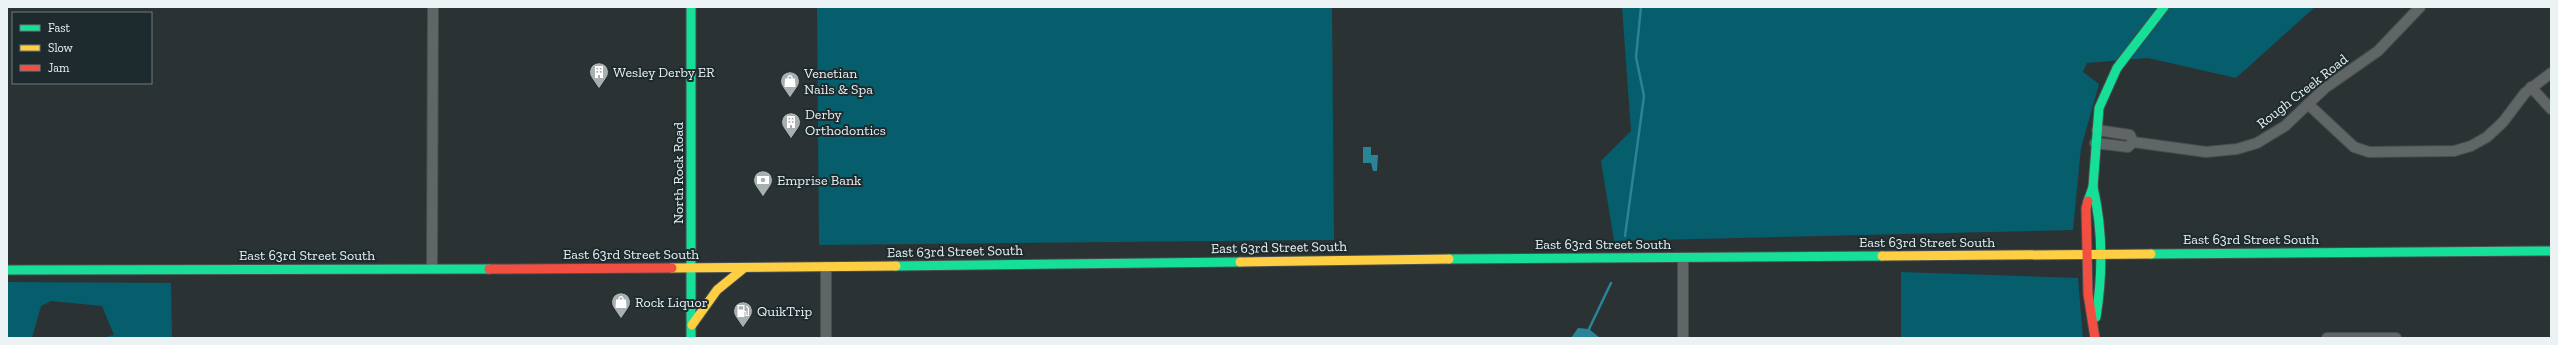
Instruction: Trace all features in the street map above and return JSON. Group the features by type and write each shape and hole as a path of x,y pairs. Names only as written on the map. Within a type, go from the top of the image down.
{"main road":[{"name":"North Rock Road","path":"691,7 691,338"},
{"path":"2095,333 2088,294 2086,208 2093,187 2095,143 2099,108 2117,68 2164,7"},
{"path":"2093,187 2099,208 2100,255 2100,294 2095,333"},
{"name":"East 63rd Street South","path":"7,270 744,268 2551,251"},
{"path":"692,325 717,290 744,268"}],"street":[{"path":"432,268 433,7"},
{"name":"Rough Creek Road","path":"2133,142 2206,152 2237,149 2257,143 2278,131 2330,84 2378,52 2420,7"},
{"path":"2308,104 2354,148 2369,152 2444,152 2471,146 2487,137 2503,122 2531,87 2551,73"},
{"path":"2531,87 2551,109"},
{"name":"Rough Creek Road","path":"2097,130 2130,135 2133,142"},
{"name":"Rough Creek Road","path":"2095,143 2128,147 2133,142"},
{"path":"1683,258 1683,338"},
{"path":"826,267 826,338"},
{"path":"2327,338 2396,338"}],"shaded area":[{"path":"817,7 1332,7 1334,240 819,245"},
{"path":"1622,7 2315,7 2236,78 2148,58 2087,63 2083,72 2099,84 2081,148 2073,230 1614,241 1601,161 1631,131"},
{"path":"1363,147 1371,147 1371,155 1378,155 1377,171 1373,171 1371,163 1363,163"},
{"path":"1901,272 2078,278 2083,338 1901,338"},
{"path":"7,282 171,283 172,338 101,338 114,335 102,306 51,301 41,306 32,338 7,338"},
{"path":"1578,328 1589,329 1600,338 1571,338"}],"waterway":[{"path":"1625,236 1644,96 1636,57 1641,7"},
{"path":"1589,329 1611,283"}],"traffic: fast":[{"path":"691,7 691,338"},
{"path":"2088,201 2093,187 2099,108 2117,68 2164,7"},
{"path":"2093,187 2099,219 2101,252 2100,284 2096,317"},
{"path":"2151,254 2551,251"},
{"path":"1449,259 1882,256"},
{"path":"896,266 1240,262"},
{"path":"7,270 489,269"}],"traffic: slow":[{"path":"1882,256 2151,254"},
{"path":"1240,262 1449,259"},
{"path":"672,268 896,266"},
{"path":"692,325 717,290 744,268"}],"traffic: jam":[{"path":"2088,201 2086,208 2088,294 2095,338"},
{"path":"489,269 672,268"}],"place":[{"name":"Wesley Derby ER","path":"599,89"},
{"name":"Venetian Nails & Spa","path":"790,98"},
{"name":"Derby Orthodontics","path":"791,139"},
{"name":"Emprise Bank","path":"763,197"},
{"name":"Rock Liquor","path":"621,319"},
{"name":"QuikTrip","path":"743,328"}]}
